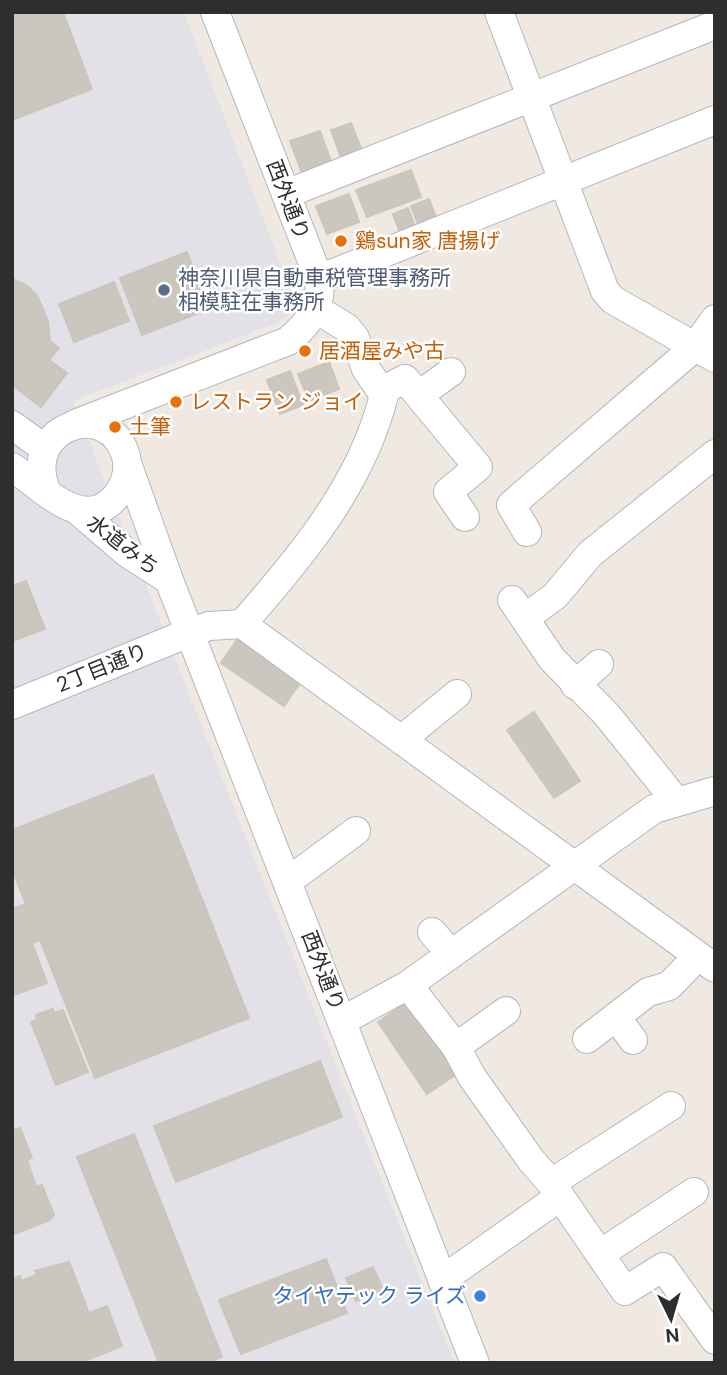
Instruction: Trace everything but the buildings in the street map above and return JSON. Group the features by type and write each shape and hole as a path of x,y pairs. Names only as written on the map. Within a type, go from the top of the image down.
{"street":[{"name":"西外通り","path":"215,12 319,279 321,295 316,309"},
{"path":"499,12 605,291 613,300 705,352"},
{"path":"286,194 533,98 699,24"},
{"path":"319,279 715,120"},
{"path":"46,490 40,462 44,448 57,433 131,400 288,341 305,326 316,309 347,328 355,338 366,369 404,380 451,372"},
{"path":"527,532 505,498 587,429 705,352 715,319"},
{"path":"404,380 469,442 478,467 448,492 455,512"},
{"path":"404,380 384,395 355,470 334,508 287,573 242,624 706,962 669,986 648,992 587,1039"},
{"path":"114,435 131,400"},
{"path":"12,467 46,490 65,507 90,510 114,499 127,476 125,452 114,435 89,424 75,424"},
{"path":"12,425 44,448"},
{"path":"676,801 607,715 552,659 518,609 555,596 590,554 715,454"},
{"name":"西外通り","path":"127,463 169,580 475,1363"},
{"name":"水道みち","path":"77,510 127,553 169,580"},
{"name":"2丁目通り","path":"12,705 191,632 209,626 242,624"},
{"path":"575,685 598,664"},
{"path":"401,740 457,694"},
{"path":"342,1021 408,985 654,809 715,790"},
{"path":"288,881 356,831"},
{"path":"432,932 451,954"},
{"path":"408,985 456,1047 531,1160 625,1291 663,1267 689,1289 715,1340"},
{"path":"456,1047 506,1011"},
{"path":"616,1017 633,1040"},
{"path":"442,1280 555,1191 635,1120 671,1106"},
{"path":"600,1254 662,1203 694,1192"}],"shaded area":[{"path":"12,12 184,12 294,299 291,312 277,323 73,401 454,1363 12,1363"}],"place":[{"name":"鷄sun家 唐揚げ","path":"341,241"},
{"name":"神奈川県自動車税管理事務所 相模駐在事務所","path":"164,290"},
{"name":"居酒屋みや古","path":"305,351"},
{"name":"レストラン ジョイ","path":"176,402"},
{"name":"土筆","path":"115,427"},
{"name":"タイヤテック ライズ","path":"480,1296"}]}
